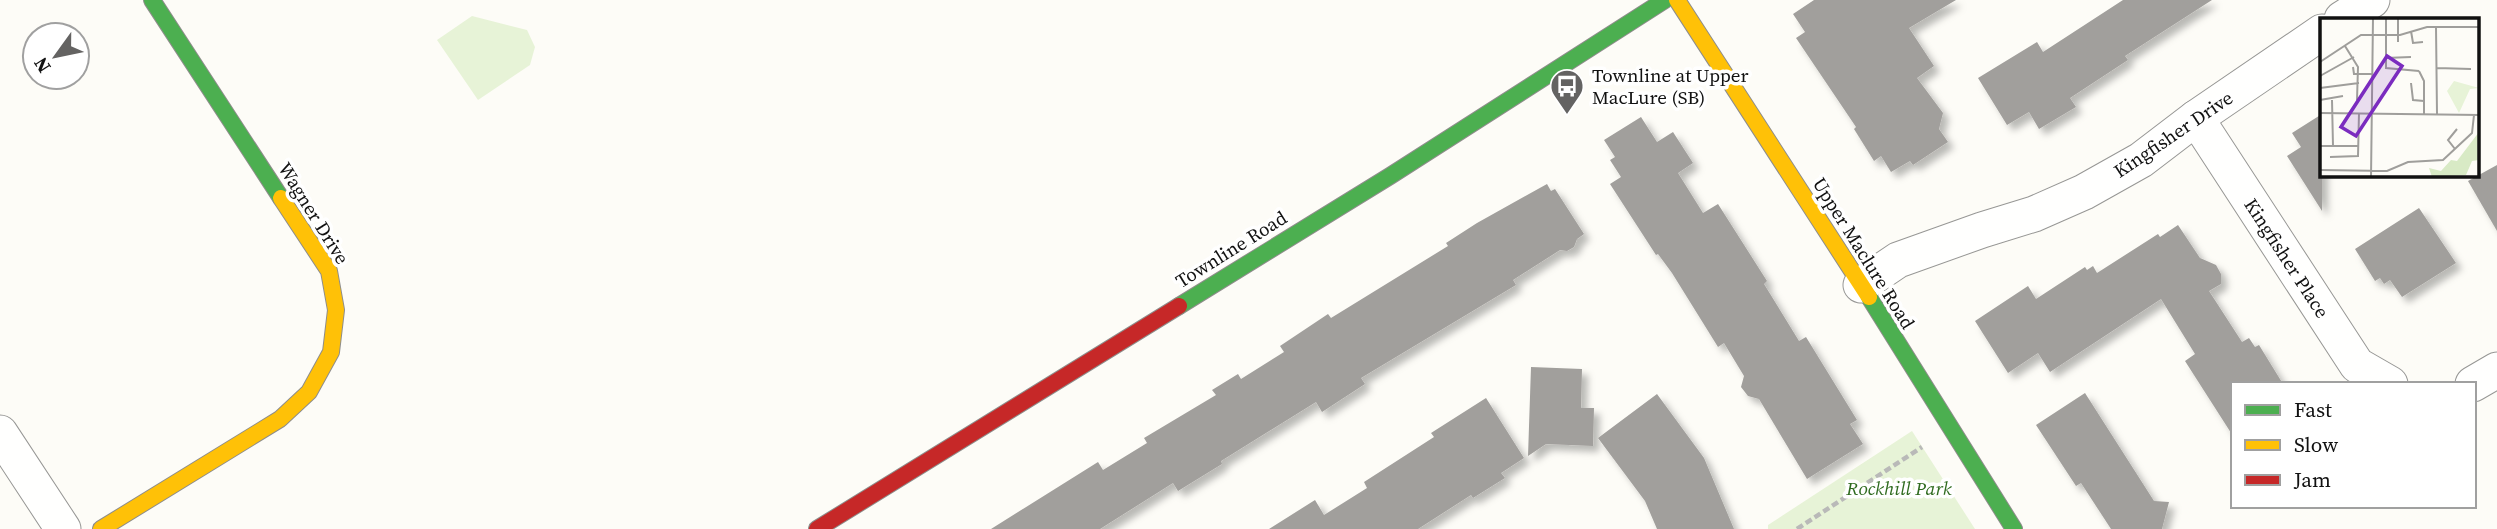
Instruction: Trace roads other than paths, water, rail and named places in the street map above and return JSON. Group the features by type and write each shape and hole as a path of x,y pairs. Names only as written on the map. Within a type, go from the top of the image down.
{"street":[{"name":"Wagner Drive","path":"101,529 279,419 309,392 331,352 336,310 329,271 152,0"},
{"name":"Townline Road","path":"817,529 1390,176 1665,0"},
{"name":"Upper Maclure Road","path":"1677,0 2014,529"},
{"path":"2344,18 2372,0"},
{"name":"Kingfisher Drive","path":"1861,285 1898,260 2034,214 2084,192 2141,160 2196,118 2320,33"},
{"name":"Kingfisher Place","path":"2196,118 2357,365 2387,382"},
{"path":"2476,382 2497,370"},
{"path":"0,433 63,529"}],"place":[{"name":"Townline at Upper MacLure (SB)","path":"1567,116"}],"park label":[{"name":"Rockhill Park","path":"1899,488"}]}
